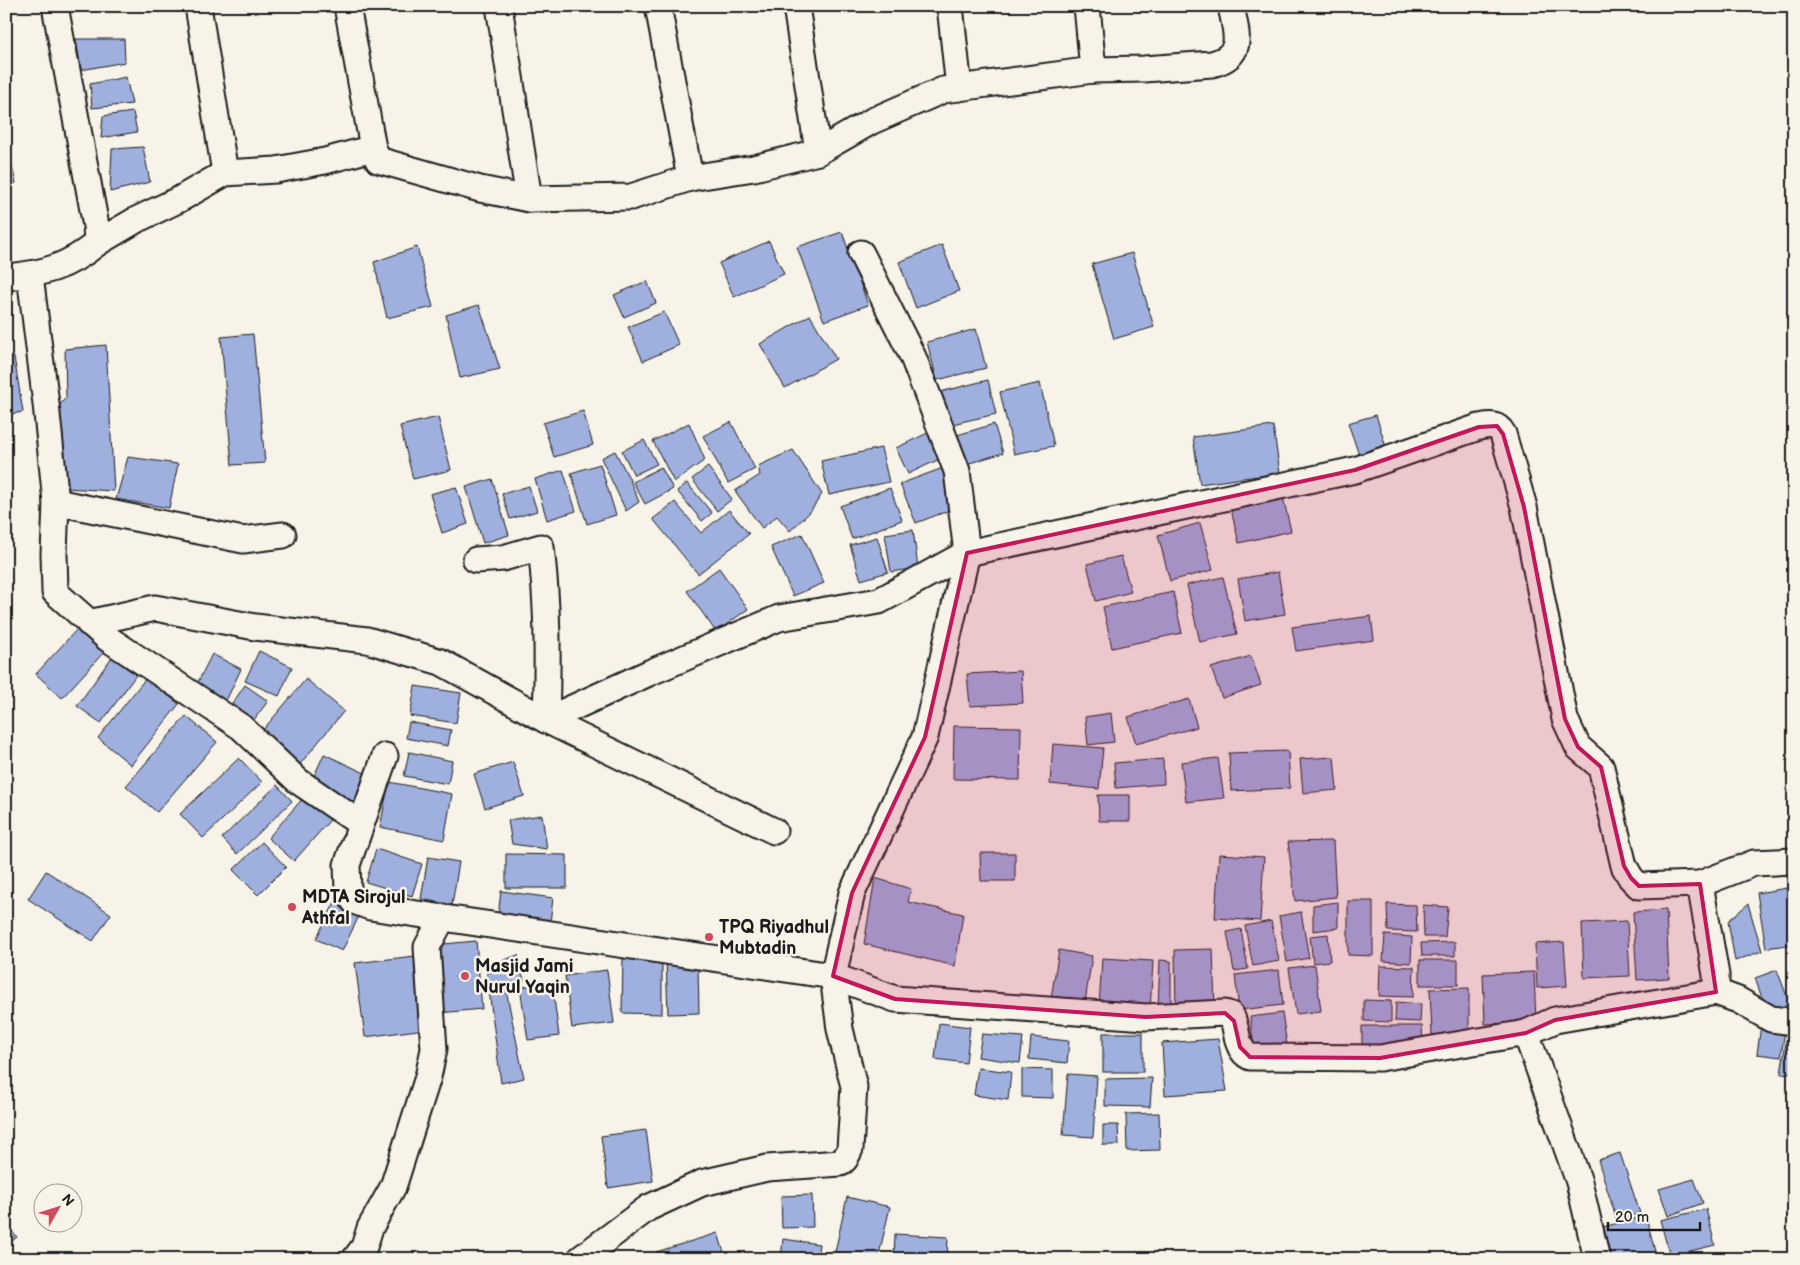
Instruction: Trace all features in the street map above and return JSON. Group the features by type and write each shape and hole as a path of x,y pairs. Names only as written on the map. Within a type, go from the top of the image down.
{"street":[{"path":"55,6 96,226 97,243"},
{"path":"198,6 225,173"},
{"path":"347,6 373,148 378,160 480,189 529,199 632,197 690,178 754,168 818,152 872,121 943,90 1094,70 1144,69 1212,64 1223,61 1236,48 1231,6"},
{"path":"499,6 529,199"},
{"path":"658,6 690,178"},
{"path":"796,6 818,152"},
{"path":"950,6 959,88"},
{"path":"1087,6 1094,70"},
{"path":"361,824 298,781 241,727 107,638 55,592 56,502 46,404 18,276 58,268 136,220 180,199 225,173 276,170 325,161 373,148"},
{"path":"580,1259 648,1208 702,1183 767,1168 841,1163 845,1160 850,1149 854,1087 840,1030 833,976 852,893 925,737 967,553 957,471 913,357 861,253"},
{"path":"546,720 651,672 779,618 879,601 967,553 1356,470 1479,427 1491,425 1497,426 1503,434 1524,507 1565,720 1578,747 1601,767 1624,866 1631,878 1639,886 1700,884 1754,863 1794,861"},
{"path":"56,502 243,540 283,534"},
{"path":"476,560 503,558 541,547 546,591 548,648 546,720"},
{"path":"89,623 156,608 254,627 367,640 441,662 546,720 774,831"},
{"path":"385,756 347,866 348,890 354,901 370,907 833,976 895,1000 1146,1017 1224,1013 1230,1015 1234,1021 1240,1047 1244,1054 1250,1057 1380,1058 1526,1034 1555,1020 1716,992 1738,1000 1771,1019 1794,1022"},
{"path":"1700,884 1716,974 1716,992"},
{"path":"355,1259 364,1246 370,1228 393,1187 428,1077 434,1048 427,947 444,917"},
{"path":"1526,1034 1579,1182 1597,1259"}],"highlighted area":[{"path":"1497,426 1503,434 1524,507 1565,719 1578,747 1601,767 1624,866 1631,878 1639,886 1700,884 1716,992 1555,1020 1526,1033 1380,1058 1250,1057 1240,1047 1234,1021 1225,1013 1146,1017 895,999 833,976 852,893 925,737 967,553 1355,470 1479,427"}],"building":[{"path":"76,39 124,39 125,62 81,70"},
{"path":"126,77 132,104 92,108 90,84"},
{"path":"133,112 137,132 101,138 103,116"},
{"path":"143,147 150,182 110,192 112,149"},
{"path":"10,159 16,183 6,185 6,160"},
{"path":"842,232 868,305 824,321 797,247"},
{"path":"769,241 784,274 734,297 719,263"},
{"path":"942,245 959,291 916,308 899,262"},
{"path":"417,247 433,307 387,318 374,262"},
{"path":"1132,253 1154,327 1114,339 1092,264"},
{"path":"647,281 656,303 624,317 614,295"},
{"path":"479,305 500,369 460,378 446,315"},
{"path":"664,312 679,345 643,361 628,327"},
{"path":"810,315 836,359 785,388 760,344"},
{"path":"976,329 986,368 937,380 927,342"},
{"path":"253,334 265,463 232,465 221,337"},
{"path":"106,345 114,491 65,488 54,411 66,398 65,349"},
{"path":"14,357 23,412 6,415 6,358"},
{"path":"988,380 996,414 948,425 940,392"},
{"path":"1040,383 1054,446 1014,454 1000,392"},
{"path":"583,411 593,445 554,457 543,423"},
{"path":"1376,415 1386,447 1359,455 1348,423"},
{"path":"438,417 451,470 413,479 400,426"},
{"path":"731,422 755,469 728,483 703,436"},
{"path":"689,423 705,460 674,482 653,441"},
{"path":"994,424 1003,453 963,465 954,436"},
{"path":"1273,426 1280,473 1200,484 1193,437"},
{"path":"932,431 944,457 908,474 896,448"},
{"path":"644,440 657,464 634,475 622,451"},
{"path":"881,448 889,482 829,495 821,461"},
{"path":"793,450 822,494 810,512 790,531 777,516 762,528 735,491 760,475 758,466"},
{"path":"615,451 639,502 626,511 601,458"},
{"path":"128,457 178,464 169,508 116,499"},
{"path":"600,464 616,515 587,524 571,473"},
{"path":"661,467 673,489 645,504 633,482"},
{"path":"708,467 732,499 717,511 692,479"},
{"path":"943,468 958,507 916,523 900,484"},
{"path":"563,470 576,511 547,520 535,479"},
{"path":"492,479 509,535 483,543 466,487"},
{"path":"687,483 712,513 702,521 677,491"},
{"path":"529,486 537,511 510,519 502,494"},
{"path":"456,487 468,524 442,533 430,494"},
{"path":"890,488 902,520 852,539 840,506"},
{"path":"1282,493 1291,531 1239,543 1230,505"},
{"path":"675,502 701,533 729,510 749,534 698,574 653,519"},
{"path":"1200,523 1213,570 1170,581 1158,535"},
{"path":"913,530 918,568 891,572 885,534"},
{"path":"802,534 824,583 793,596 771,547"},
{"path":"877,537 888,572 861,580 850,545"},
{"path":"1121,556 1131,592 1096,601 1087,564"},
{"path":"719,568 748,609 716,632 687,591"},
{"path":"1278,572 1285,614 1245,621 1238,579"},
{"path":"1223,577 1237,634 1200,642 1187,585"},
{"path":"1173,592 1182,633 1112,648 1103,607"},
{"path":"1371,616 1374,640 1296,651 1292,627"},
{"path":"78,628 104,652 62,698 36,674"},
{"path":"259,651 292,667 279,696 245,681"},
{"path":"212,654 241,669 224,705 194,690"},
{"path":"1251,656 1261,685 1222,698 1211,668"},
{"path":"112,657 136,675 101,723 77,706"},
{"path":"1021,671 1023,703 970,706 967,674"},
{"path":"146,678 179,704 131,765 98,738"},
{"path":"306,679 344,711 296,769 257,737"},
{"path":"245,685 268,701 250,725 228,710"},
{"path":"415,686 461,693 456,723 410,716"},
{"path":"1189,699 1197,727 1136,744 1128,717"},
{"path":"1111,713 1114,742 1088,745 1085,717"},
{"path":"186,716 217,742 157,812 126,786"},
{"path":"409,722 451,730 448,746 406,738"},
{"path":"954,726 1021,727 1020,780 953,779"},
{"path":"1053,744 1103,748 1099,789 1050,784"},
{"path":"1288,751 1290,788 1231,791 1229,753"},
{"path":"409,752 452,761 448,784 404,776"},
{"path":"324,754 367,774 353,806 310,785"},
{"path":"1334,757 1337,790 1303,793 1300,759"},
{"path":"239,758 262,782 203,838 180,814"},
{"path":"1218,758 1224,798 1186,802 1181,762"},
{"path":"1163,759 1164,784 1116,788 1114,763"},
{"path":"513,762 524,796 485,808 474,774"},
{"path":"389,782 452,794 444,840 380,827"},
{"path":"277,785 292,801 237,854 222,838"},
{"path":"1098,795 1130,795 1130,821 1099,821"},
{"path":"304,797 330,820 294,861 268,838"},
{"path":"542,815 547,849 512,844 508,820"},
{"path":"1333,841 1336,897 1295,901 1288,842"},
{"path":"262,842 286,867 258,895 233,870"},
{"path":"376,849 422,864 412,896 366,882"},
{"path":"980,853 1015,853 1015,881 981,881"},
{"path":"506,854 567,855 567,888 506,888"},
{"path":"1219,854 1264,857 1260,921 1215,918"},
{"path":"428,857 459,862 452,905 421,899"},
{"path":"46,871 111,914 93,941 28,899"},
{"path":"875,878 911,889 908,902 963,914 955,966 864,944"},
{"path":"1793,887 1794,944 1766,948 1757,893"},
{"path":"501,891 553,898 550,923 498,916"},
{"path":"1348,901 1373,901 1373,956 1348,955"},
{"path":"335,902 360,914 342,951 316,939"},
{"path":"1338,902 1338,928 1313,931 1313,905"},
{"path":"1387,904 1416,905 1417,932 1388,931"},
{"path":"1748,904 1762,951 1735,961 1728,921"},
{"path":"1423,905 1448,907 1445,937 1424,937"},
{"path":"1666,910 1669,978 1637,980 1633,912"},
{"path":"1301,912 1309,958 1287,962 1279,916"},
{"path":"1271,921 1279,961 1253,966 1245,926"},
{"path":"1627,921 1630,976 1584,978 1582,923"},
{"path":"1241,929 1248,969 1234,971 1227,932"},
{"path":"1328,934 1330,961 1313,963 1310,936"},
{"path":"1385,935 1412,937 1411,963 1383,961"},
{"path":"476,941 482,1009 439,1013 433,945"},
{"path":"1455,942 1455,956 1422,956 1421,943"},
{"path":"1564,942 1567,986 1537,988 1535,944"},
{"path":"1213,949 1215,1010 1176,1010 1175,950"},
{"path":"1059,950 1092,956 1084,1009 1050,1004"},
{"path":"518,955 524,981 505,985 524,1078 501,1083 486,967"},
{"path":"623,955 662,956 662,1014 622,1013"},
{"path":"415,956 425,1029 365,1037 355,963"},
{"path":"1102,958 1153,961 1150,1011 1099,1007"},
{"path":"1160,960 1171,961 1171,1007 1158,1007"},
{"path":"1420,960 1458,960 1458,985 1420,985"},
{"path":"666,961 698,964 699,1013 668,1014"},
{"path":"1790,963 1794,963 1794,987"},
{"path":"1315,965 1321,1011 1296,1014 1289,968"},
{"path":"1380,966 1414,967 1413,997 1379,996"},
{"path":"607,970 614,1023 572,1028 565,976"},
{"path":"1279,970 1283,1005 1239,1010 1235,975"},
{"path":"1777,970 1790,1004 1767,1012 1755,978"},
{"path":"1534,972 1536,1022 1485,1024 1483,974"},
{"path":"552,983 559,1036 528,1040 520,987"},
{"path":"1469,988 1469,1031 1432,1035 1430,989"},
{"path":"1364,1000 1391,1001 1391,1022 1364,1021"},
{"path":"1396,1002 1421,1004 1420,1022 1395,1021"},
{"path":"1282,1013 1288,1052 1255,1056 1250,1017"},
{"path":"939,1023 970,1027 966,1063 935,1059"},
{"path":"1761,1025 1785,1029 1781,1057 1757,1054"},
{"path":"1362,1026 1422,1026 1423,1049 1362,1048"},
{"path":"1788,1028 1794,1028 1794,1072 1781,1074"},
{"path":"1103,1033 1143,1033 1143,1072 1103,1072"},
{"path":"982,1034 1023,1037 1020,1063 978,1057"},
{"path":"1031,1037 1069,1041 1067,1063 1029,1059"},
{"path":"1218,1039 1227,1091 1165,1095 1162,1043"},
{"path":"978,1068 1011,1072 1008,1100 974,1095"},
{"path":"1022,1069 1053,1070 1053,1098 1022,1097"},
{"path":"1068,1074 1097,1076 1093,1137 1063,1135"},
{"path":"1152,1078 1150,1107 1105,1106 1105,1079"},
{"path":"1159,1113 1160,1150 1127,1151 1126,1114"},
{"path":"1103,1125 1118,1125 1119,1145 1103,1145"},
{"path":"646,1130 653,1181 608,1188 601,1136"},
{"path":"1620,1153 1640,1213 1617,1221 1598,1160"},
{"path":"1694,1179 1703,1203 1668,1216 1659,1189"},
{"path":"812,1195 813,1227 782,1228 781,1196"},
{"path":"847,1197 890,1207 878,1259 864,1259 835,1252"},
{"path":"1706,1209 1715,1245 1670,1256 1660,1220"},
{"path":"1646,1216 1657,1259 1611,1259 1603,1227"},
{"path":"6,1225 17,1237 6,1246"},
{"path":"718,1233 726,1259 658,1259 656,1252"},
{"path":"895,1234 948,1237 947,1259 894,1259"},
{"path":"783,1239 819,1244 817,1259 781,1259"}],"place":[{"name":"MDTA Sirojul Athfal","path":"292,907"},
{"name":"TPQ Riyadhul Mubtadin","path":"709,937"},
{"name":"Masjid Jami Nurul Yaqin","path":"465,976"}]}
